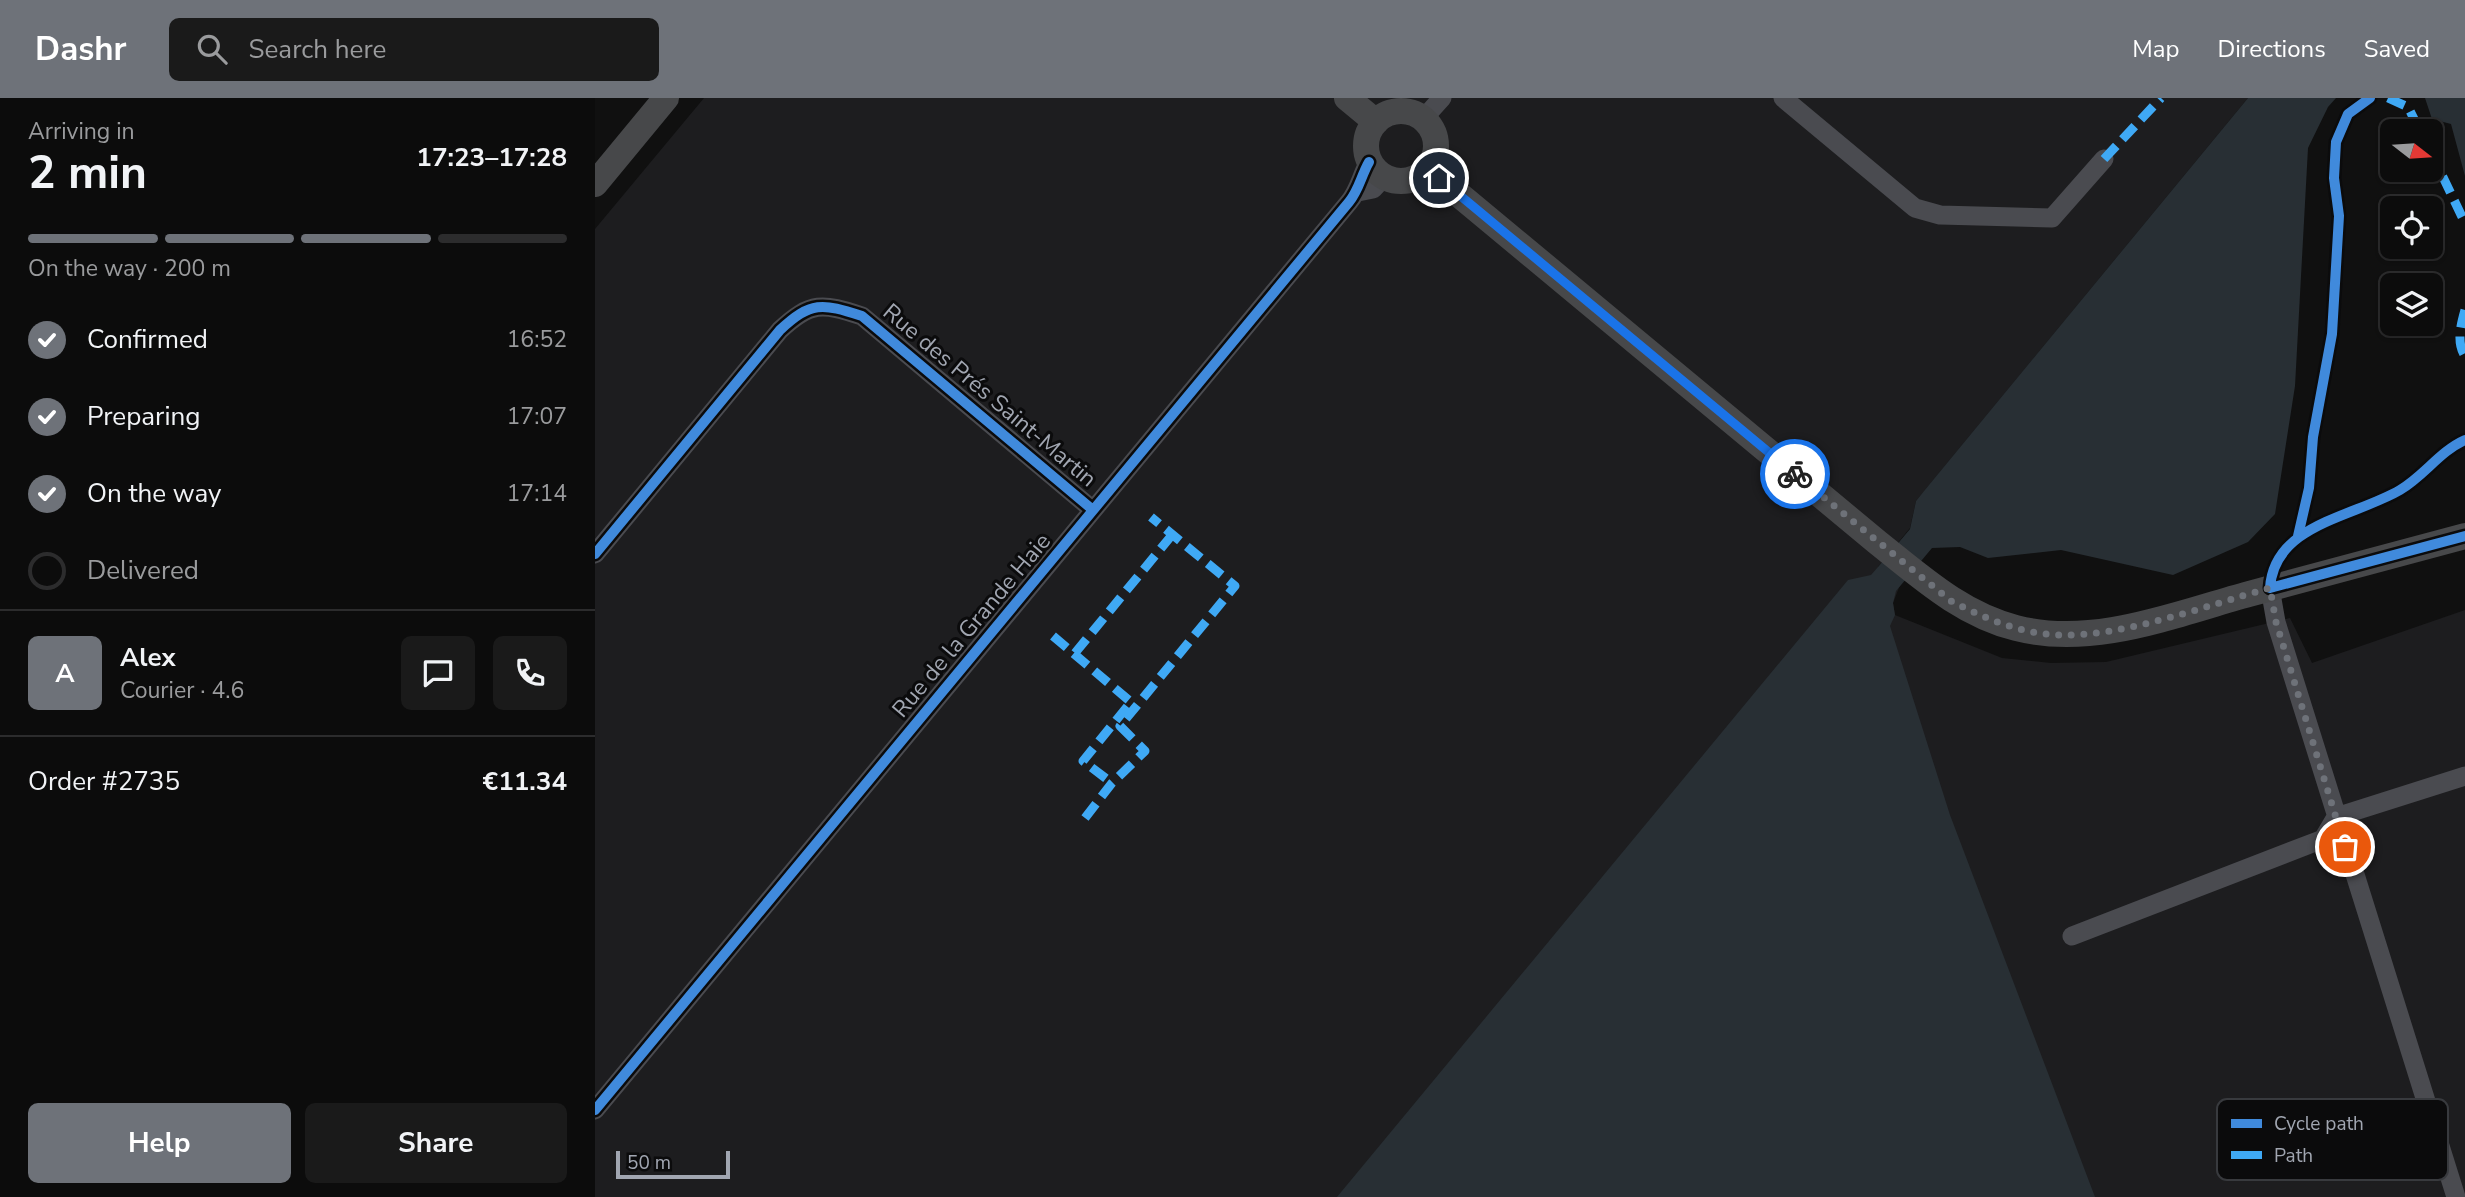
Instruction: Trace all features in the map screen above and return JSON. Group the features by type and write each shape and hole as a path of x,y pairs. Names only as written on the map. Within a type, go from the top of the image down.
{"main road":[{"path":"595,184 666,98"},
{"path":"1347,98 1376,122"},
{"path":"1404,111 1423,119 1435,136 1435,157 1430,166 1414,179 1393,181 1376,169 1366,141 1376,122 1384,115 1404,111"},
{"path":"1430,166 1439,178 1877,542 1951,601 1980,617 2016,628 2054,635 2116,630 2465,536"}],"street":[{"path":"1423,119 1442,98"},
{"path":"1783,98 1915,208 1940,215 2052,218 2104,159"},
{"name":"Rue de la Grande Haie","path":"595,1110 1358,192 1359,178 1376,169"},
{"name":"Rue des Prés Saint-Martin","path":"595,554 780,330 803,309 833,306 862,316 1093,510"},
{"path":"2270,588 2276,622 2425,1099"},
{"path":"2072,936 2323,839 2336,817 2465,776"},
{"path":"2448,1172 2456,1197"}],"shaded area":[{"path":"704,98 2248,98 1916,501 1910,528 1878,567 1900,585 1893,603 1895,615 2002,658 2051,663 2106,662 2290,618 2312,663 2465,610 2465,1197 595,1197 595,229"},
{"path":"2248,98 2336,98 2328,107 2308,148 2295,386 2275,514 2248,542 2173,575 2061,550 1988,558 1960,547 1932,548 1896,591 1893,603 1895,615 1890,626 1950,815 2095,1197 1337,1197 1848,580 1871,575 1910,529 1916,501"},
{"path":"2425,98 2465,98 2465,176 2451,124 2443,122 2443,119 2432,119"}],"marked path":[{"path":"2104,159 2161,98"},
{"path":"2388,98 2408,107 2414,119"},
{"path":"2443,177 2465,223"},
{"path":"2465,310 2460,339 2465,356"},
{"path":"1085,818 1112,783 1145,751 1120,726 1235,586 1151,517"},
{"path":"1075,653 1172,535"},
{"path":"1053,636 1131,702 1083,761 1112,783"}],"cycle path":[{"path":"2298,536 2309,488 2313,437 2332,334 2339,216 2334,178 2336,142 2348,114 2370,98"},
{"path":"595,1110 1349,202 1369,162"},
{"path":"595,554 780,330 800,314 818,307 862,316 1093,510"},
{"path":"2465,440 2448,450 2400,490 2319,525 2301,536 2286,549 2275,567 2270,588 2465,536"}],"way so far":[{"path":"1795,474 1951,601 1980,617 2016,628 2054,635 2116,630 2270,588 2276,622 2345,847"}],"route":[{"path":"1439,178 1795,474"}]}
